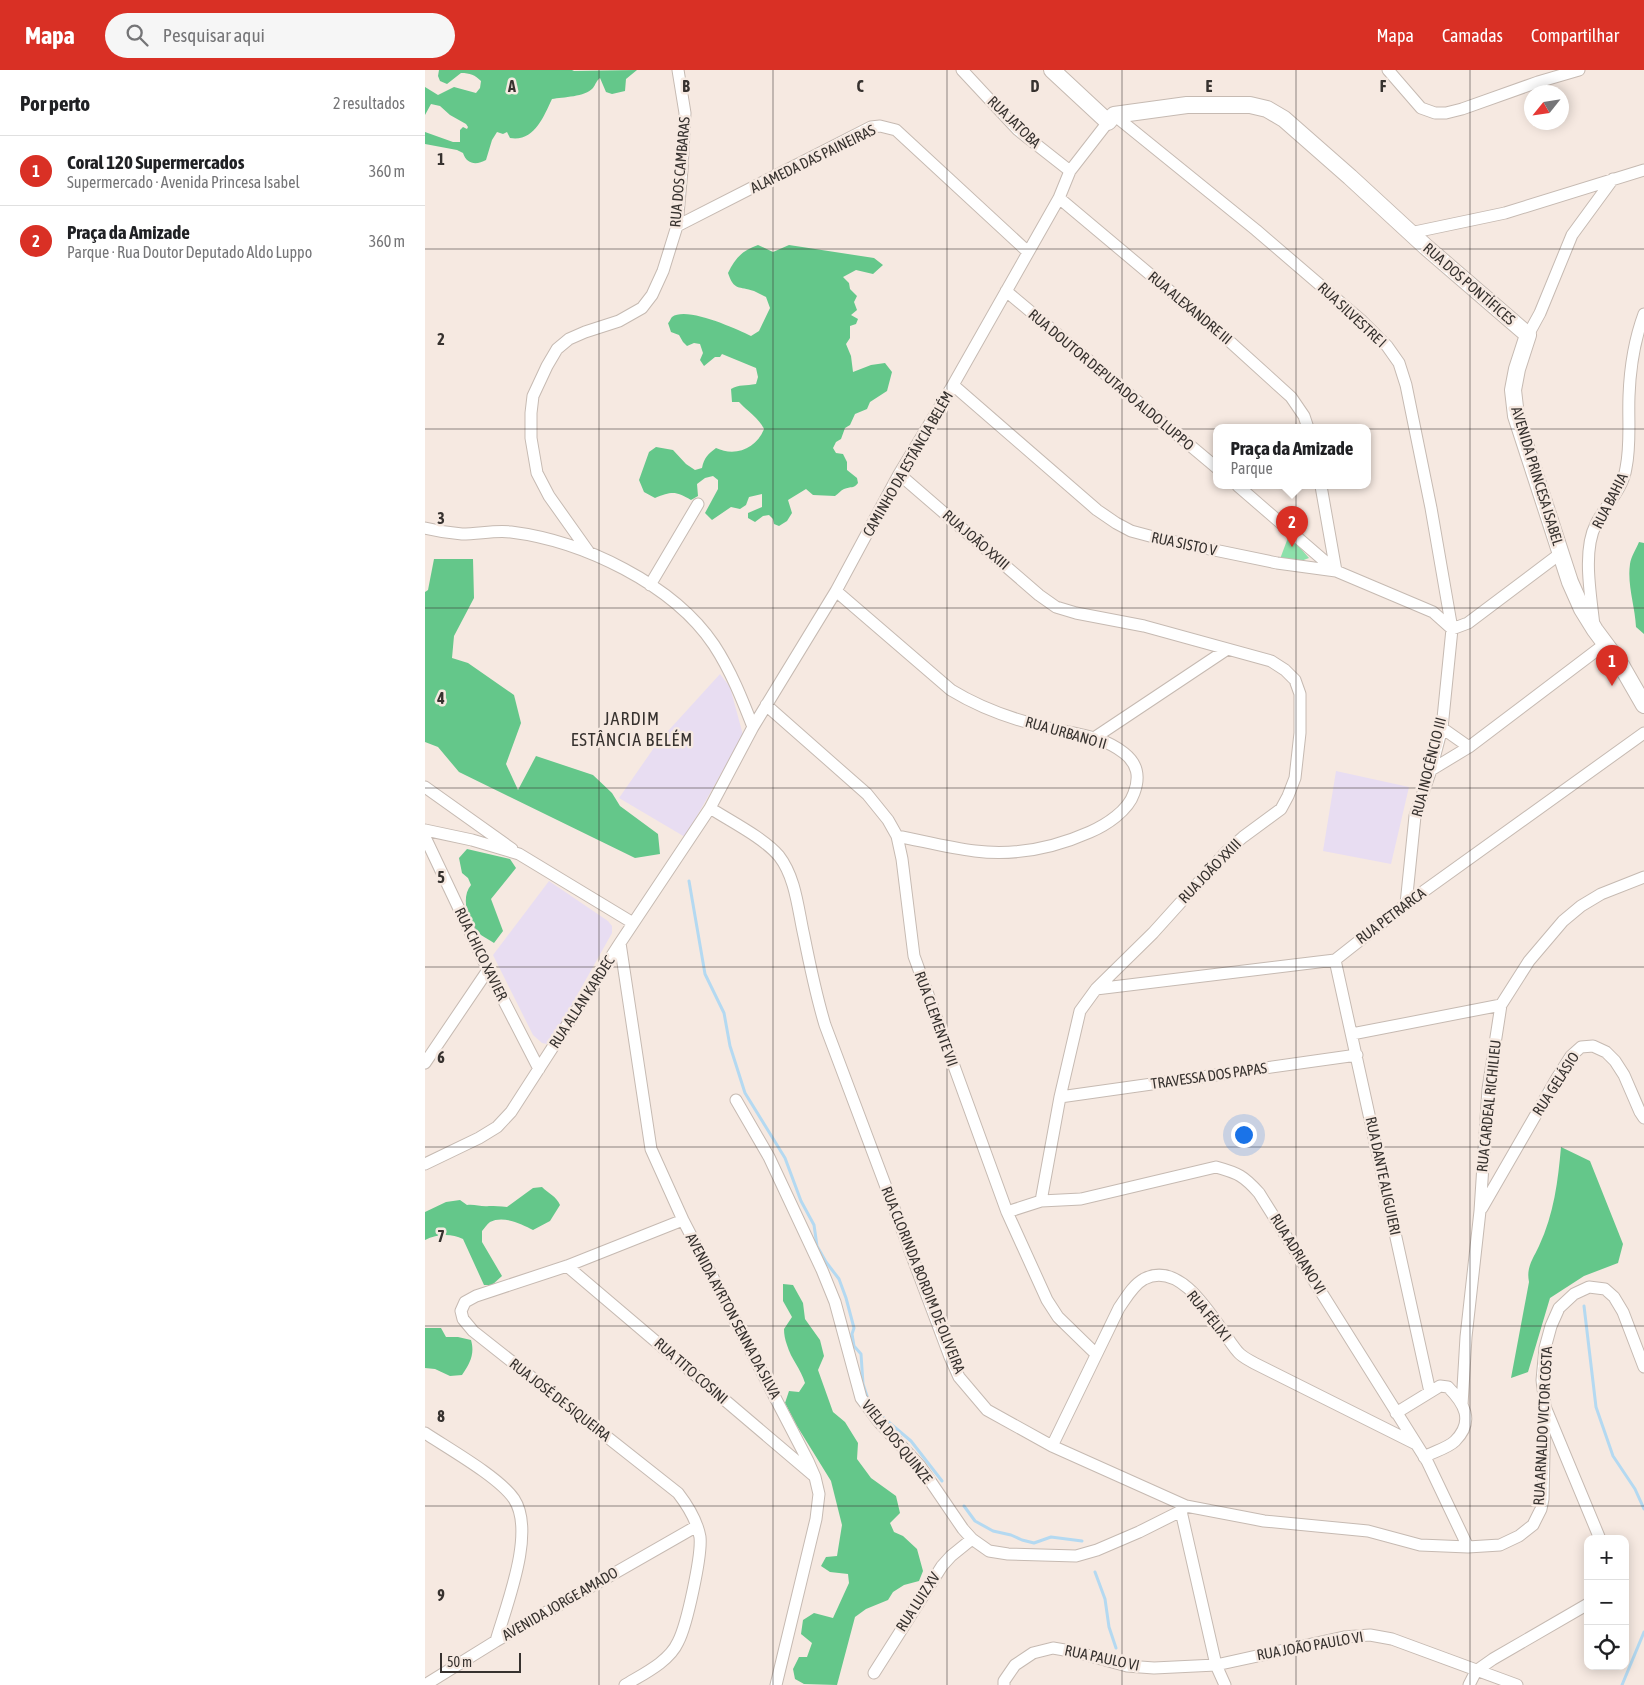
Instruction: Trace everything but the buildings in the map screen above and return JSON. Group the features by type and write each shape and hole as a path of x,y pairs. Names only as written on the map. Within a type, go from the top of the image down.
{"street":[{"name":"RUA DOS CAMBARAS","path":"588,551 549,496 537,473 531,438 533,396 557,349 585,332 619,320 642,308 652,294 663,271 677,226 685,120 678,70"},
{"name":"RUA JATOBA","path":"962,70 1018,130 1069,171"},
{"path":"1053,70 1111,119"},
{"path":"1387,70 1421,108 1435,114 1462,109 1537,82 1579,70"},
{"name":"RUA DOS PONTÍFICES","path":"1111,119 1195,105 1250,106 1267,109 1284,119 1410,233 1528,335"},
{"name":"CAMINHO DA ESTÂNCIA BELÉM","path":"710,808 753,727 837,591 899,474 953,385 1029,252 1059,198 1069,171 1111,119"},
{"name":"RUA SILVESTRE I","path":"1111,119 1256,230 1363,321 1387,346 1399,363 1406,385 1429,498 1452,629"},
{"name":"ALAMEDA DAS PAINEIRAS","path":"677,226 871,127 880,126 896,130 1029,252"},
{"path":"1410,233 1505,213 1644,170"},
{"name":"AVENIDA PRINCESA ISABEL","path":"1613,179 1571,235 1541,313 1528,335 1517,369 1513,390 1516,416 1570,582 1582,609 1595,630 1605,644 1632,671 1644,691"},
{"name":"RUA ALEXANDRE III","path":"1059,198 1227,339 1291,396 1306,424"},
{"name":"RUA DOUTOR DEPUTADO ALDO LUPPO","path":"1006,291 1213,465"},
{"name":"RUA BAHIA","path":"1595,630 1589,550 1595,526 1616,492 1626,471 1629,451 1629,396 1632,354 1644,314"},
{"name":"RUA SISTO V","path":"953,385 1097,510 1131,531 1277,563 1336,571 1433,612 1452,629"},
{"name":"RUA JOÃO XXIII","path":"899,474 1039,595 1056,607 1076,613 1144,626 1271,661 1285,670 1295,680 1300,694 1300,733 1295,778 1281,809 1226,852 1153,933 1096,989 1080,1011 1060,1097 1041,1202"},
{"path":"1241,489 1336,571"},
{"path":"1322,489 1336,571"},
{"path":"650,585 698,504"},
{"path":"425,528 438,532 462,534 509,532 545,538 588,551 650,585 683,608 713,644 735,680 753,727"},
{"path":"1452,629 1468,622 1561,553"},
{"name":"RUA URBANO II","path":"837,591 951,690 972,703 997,714 1094,738 1110,744 1125,754 1135,766 1139,780 1133,797 1120,813 1103,826 1072,840 1038,849 1001,852 975,851 897,836"},
{"name":"RUA INOCÊNCIO III","path":"1406,904 1415,816 1431,770 1442,728 1452,629"},
{"path":"1431,770 1469,747 1605,644"},
{"path":"1094,738 1226,650"},
{"name":"AVENIDA PRINCESA ISABEL","path":"1632,671 1644,705"},
{"name":"RUA CLEMENTE VII","path":"766,705 867,794 888,820 897,836 902,859 914,956 1007,1212 1054,1312 1096,1354"},
{"path":"1442,728 1469,747"},
{"name":"RUA PETRARCA","path":"1335,960 1406,904 1644,733"},
{"path":"425,787 519,854 633,923"},
{"name":"RUA ALLAN KARDEC","path":"425,1164 479,1138 497,1127 511,1112 710,808"},
{"name":"RUA CLORINDA BORDIM DE OLIVEIRA","path":"710,808 765,843 779,856 789,875 795,893 816,998 825,1025 949,1357 959,1377 987,1410 1052,1446 1184,1508 1264,1521 1368,1531 1420,1545 1468,1547"},
{"path":"425,830 472,840 519,854"},
{"name":"RUA CHICO XAVIER","path":"425,837 488,970 539,1069"},
{"name":"RUA CARDEAL RICHILIEU","path":"1461,1405 1466,1337 1480,1211 1488,1089 1501,1005 1529,961 1563,921 1581,906 1601,894 1644,877"},
{"name":"AVENIDA AYRTON SENNA DA SILVA","path":"620,943 651,1149 683,1220 815,1477 819,1494 816,1519 776,1685"},
{"path":"1096,989 1335,960"},
{"name":"RUA DANTE ALIGUIERI","path":"1335,960 1430,1392"},
{"path":"425,1063 488,970"},
{"path":"1352,1034 1501,1005"},
{"name":"RUA GELÁSIO","path":"1480,1211 1557,1078 1571,1056 1581,1048 1593,1046 1606,1052 1615,1061 1624,1074 1644,1118"},
{"name":"TRAVESSA DOS PAPAS","path":"1060,1097 1357,1055"},
{"name":"VIELA DOS QUINZE","path":"736,1100 769,1157 822,1270 835,1302 861,1398 867,1409 919,1466 972,1539 989,1551 1008,1554 1076,1556 1097,1550 1139,1532 1184,1508"},
{"name":"RUA ADRIANO VI","path":"1007,1212 1041,1202 1081,1199 1216,1167 1234,1172 1248,1180 1259,1193 1424,1457 1468,1547"},
{"name":"RUA JOSÉ DE SIQUEIRA","path":"625,1685 668,1655 678,1642 697,1571 700,1539 689,1507 678,1492 473,1331 463,1319 461,1311 465,1302 476,1296 567,1266 683,1220"},
{"name":"RUA TITO COSINI","path":"567,1266 815,1477"},
{"name":"RUA FÉLIX I","path":"1052,1446 1119,1308 1131,1289 1145,1279 1159,1275 1175,1279 1194,1294 1204,1304 1239,1353 1254,1364 1414,1443"},
{"name":"RUA ARNALDO VICTOR COSTA","path":"1468,1547 1500,1545 1519,1536 1533,1525 1541,1509 1543,1499 1545,1405 1542,1380 1545,1348 1551,1326 1559,1308 1574,1294 1589,1287 1605,1289 1614,1297 1626,1319 1644,1368"},
{"path":"1396,1414 1439,1386 1448,1387 1459,1398 1467,1416 1463,1429 1455,1441 1424,1457"},
{"path":"1545,1405 1598,1535"},
{"path":"425,1433 496,1480 514,1499 521,1515 522,1537 519,1563 496,1641"},
{"path":"1184,1508 1216,1664 1225,1685"},
{"name":"AVENIDA JORGE AMADO","path":"425,1685 496,1641 697,1526"},
{"name":"RUA LUIZ XV","path":"874,1673 942,1566 972,1539"},
{"path":"1469,1685 1476,1671 1493,1659 1584,1606"},
{"name":"RUA JOÃO PAULO VI","path":"1216,1664 1344,1637 1370,1635 1393,1640 1517,1685"},
{"name":"RUA PAULO VI","path":"1004,1685 1004,1681 1015,1665 1033,1653 1053,1648 1076,1652 1127,1666 1154,1668 1216,1664"}],"shaded area":[{"path":"720,674 730,687 743,735 685,837 619,798 658,742"},
{"path":"1336,771 1409,787 1391,864 1323,851"},
{"path":"549,881 608,921 612,926 612,933 552,1040 547,1044 542,1043 533,1035 493,955"}],"green space":[{"path":"439,70 637,70 626,79 625,91 612,94 606,92 600,78 593,88 585,93 552,99 541,121 531,132 518,138 510,138 507,132 503,134 497,132 492,140 486,160 473,163 457,150 425,144 425,132 453,142 460,142 460,130 463,127 467,129 468,127 440,106 431,104 425,115 425,87 438,95 454,87 476,93 480,88 481,81 467,73 461,73 447,84 440,81 438,76"},
{"path":"758,245 773,252 789,245 874,258 883,265 873,274 856,270 843,277 857,296 854,302 857,310 851,315 858,319 856,324 850,326 850,338 846,344 851,356 853,372 871,365 885,363 892,372 887,391 870,402 867,409 855,414 850,425 845,428 841,439 836,442 833,448 836,453 843,454 847,462 847,470 857,478 857,485 846,488 835,496 813,495 806,489 788,500 792,513 787,521 779,526 774,524 773,519 769,515 763,516 755,522 748,518 748,513 762,507 762,494 749,497 746,505 740,509 731,507 712,520 705,513 718,489 718,480 713,476 705,478 697,484 698,496 691,500 674,493 655,498 644,492 639,480 649,452 656,447 673,450 686,464 695,470 702,468 707,456 716,448 730,452 744,449 756,442 764,429 756,418 739,402 732,402 731,389 756,384 758,377 756,368 722,354 704,366 700,360 703,353 700,344 694,343 687,346 679,335 671,332 668,323 672,317 679,314 689,314 700,316 751,336 759,331 770,308 766,297 735,285 732,283 728,273 740,255"},
{"path":"1289,535 1309,558 1301,561 1280,559"},
{"path":"1639,542 1644,543 1644,634 1636,627 1629,572 1632,556"},
{"path":"434,559 473,559 474,598 454,636 452,658 468,663 514,695 521,723 506,764 518,790 536,756 593,775 612,793 620,806 658,834 660,854 635,858 459,772 438,747 425,742 425,592 428,590"},
{"path":"467,849 510,859 516,868 491,899 503,931 494,943 476,930 469,918 466,897 471,885 468,878 462,873 459,858"},
{"path":"1561,1147 1590,1161 1623,1244 1618,1263 1584,1276 1550,1298 1528,1372 1511,1378 1529,1282 1529,1267 1544,1234 1552,1210"},
{"path":"542,1187 555,1197 560,1205 550,1221 533,1230 512,1221 501,1219 489,1223 482,1231 482,1242 502,1276 492,1285 484,1285 463,1239 444,1235 434,1236 425,1240 425,1212 446,1202 460,1200 467,1205 507,1207 533,1188"},
{"path":"783,1284 793,1285 803,1303 805,1319 820,1340 824,1356 818,1370 833,1412 845,1422 858,1443 857,1459 871,1478 896,1496 900,1513 890,1523 894,1532 903,1536 917,1549 923,1571 919,1581 904,1585 893,1592 888,1600 866,1609 855,1617 837,1685 804,1684 795,1679 793,1669 799,1657 807,1657 812,1643 801,1634 803,1620 814,1613 833,1618 849,1583 848,1574 830,1572 821,1566 826,1557 837,1556 842,1525 831,1481 785,1403 789,1391 799,1392 805,1383 785,1339 784,1329 792,1317 783,1301"},
{"path":"425,1328 441,1328 446,1337 471,1340 471,1358 462,1375 450,1376 435,1369 425,1368"}],"waterway":[{"path":"689,881 705,974 724,1013 730,1046 745,1093 785,1158 801,1201 814,1225 817,1246 839,1279 854,1328 852,1334 854,1346 861,1354 863,1384 868,1399"},
{"path":"1584,1306 1596,1407 1613,1456 1635,1489 1644,1509"},
{"path":"879,1414 911,1441 942,1481"},
{"path":"964,1506 975,1521 993,1531 1011,1535 1022,1540 1034,1543 1051,1537 1082,1541"},
{"path":"1095,1572 1105,1599 1109,1627 1116,1648"},
{"path":"1622,1685 1644,1632"}],"place":[{"name":"Praça da Amizade","path":"1292,547"},
{"name":"Coral 120 Supermercados","path":"1612,686"}],"district":[{"name":"JARDIM ESTÂNCIA BELÉM","path":"632,730"}]}
